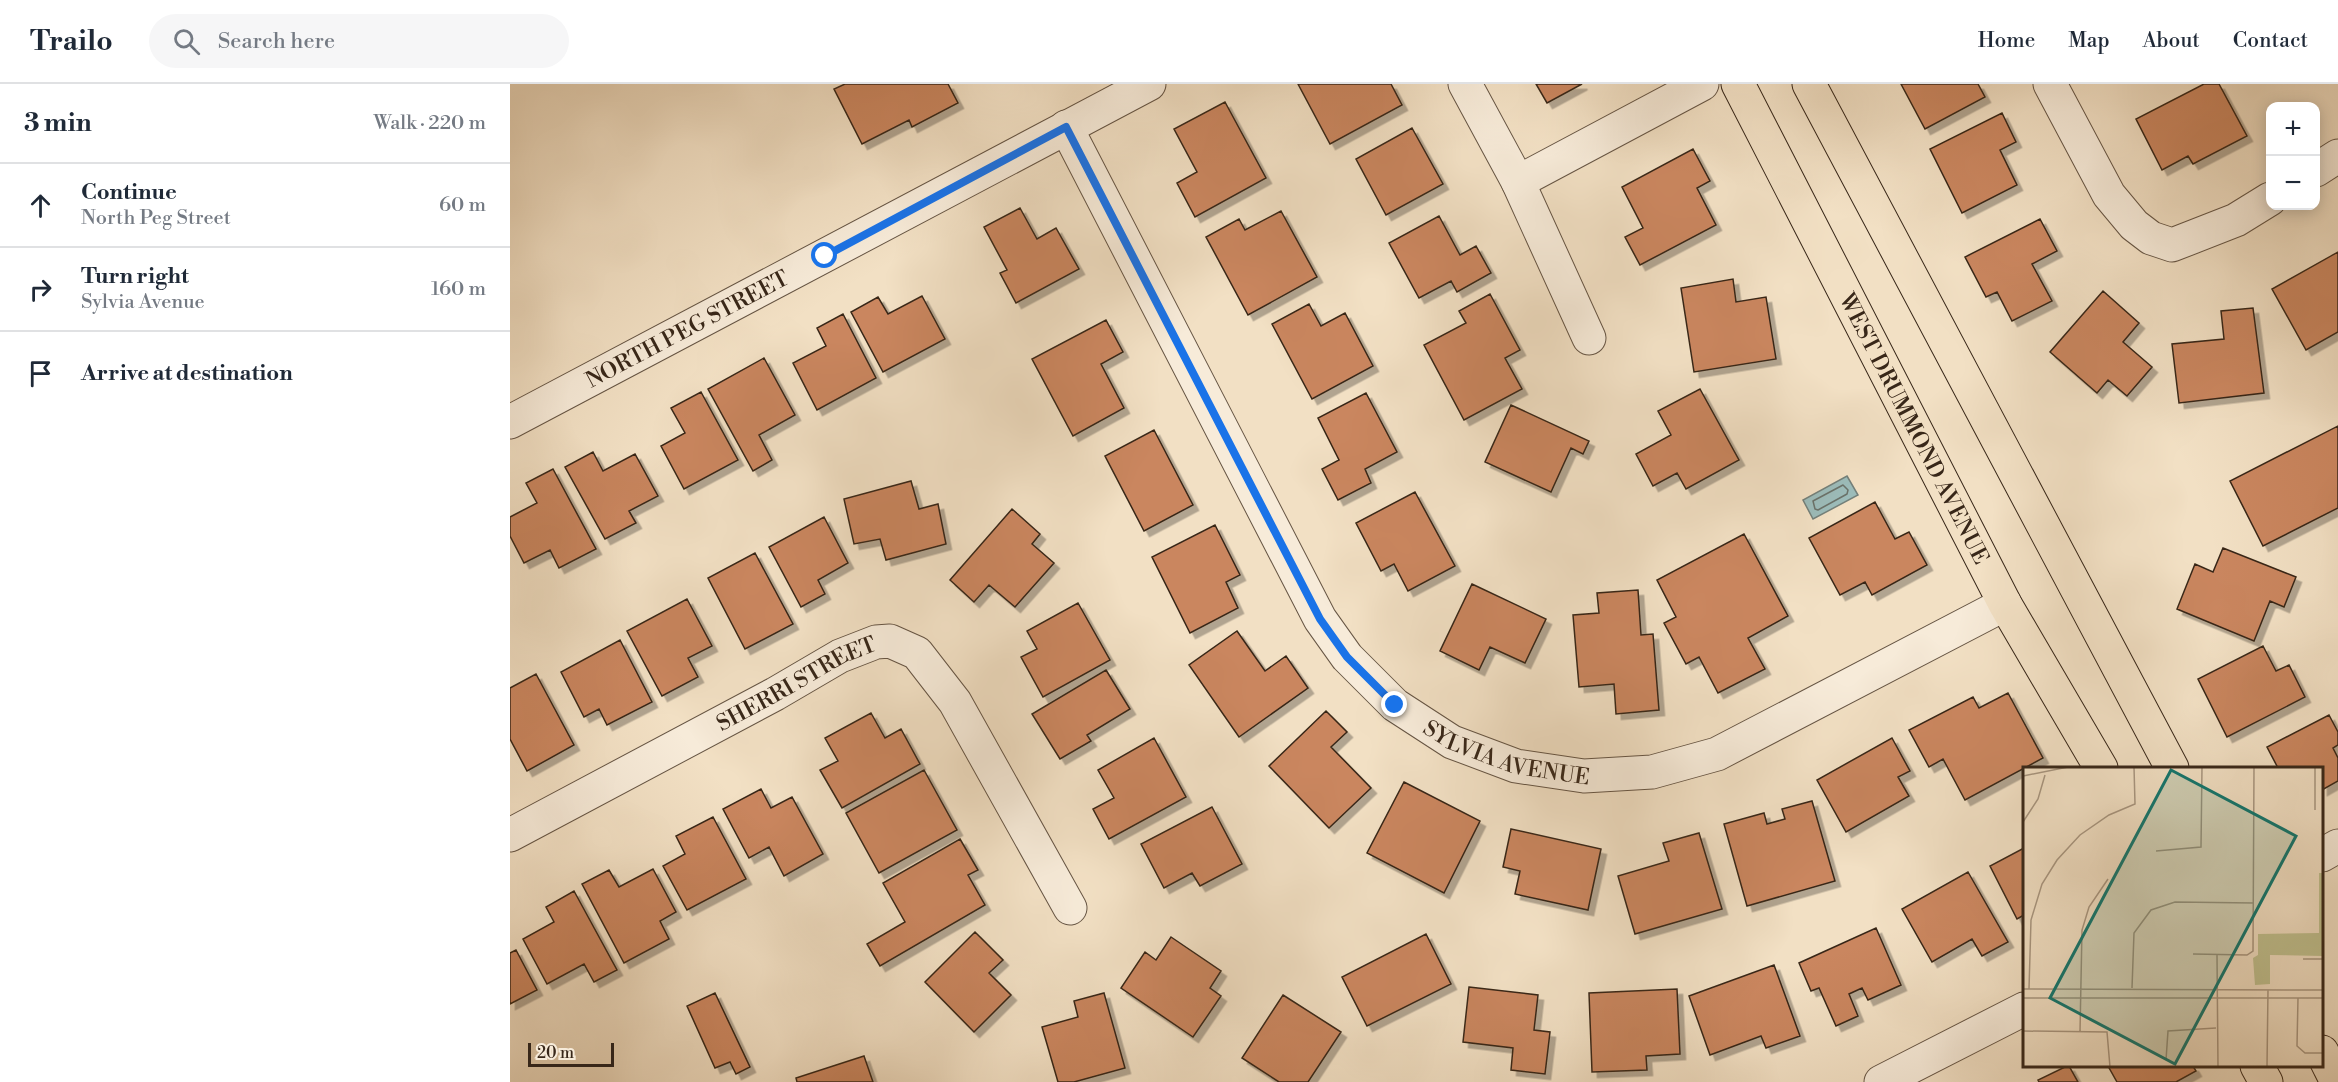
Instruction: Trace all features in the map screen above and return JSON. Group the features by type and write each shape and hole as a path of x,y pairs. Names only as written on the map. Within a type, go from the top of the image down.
{"main road":[{"name":"WEST DRUMMOND AVENUE","path":"1738,84 2005,604 2100,767"},
{"path":"1809,84 2171,767"},
{"path":"2323,1054 2337,1082"},
{"path":"2258,1067 2266,1082"}],"street":[{"name":"NORTH PEG STREET","path":"510,422 1149,84"},
{"path":"1465,84 1518,182 1589,338"},
{"path":"1518,182 1702,84"},
{"path":"2050,84 2109,195 2134,225 2151,238 2172,245 2236,220 2266,202"},
{"name":"SYLVIA AVENUE","path":"1066,127 1320,619 1347,657 1395,705 1452,742 1516,766 1584,776 1652,772 1717,754 2005,604"},
{"path":"2320,167 2338,156"},
{"name":"SHERRI STREET","path":"510,835 775,694 840,656 876,642 890,641 917,653 955,702 1070,908"},
{"path":"2323,854 2338,846"},
{"path":"1881,1082 2023,1010"}],"water":[{"path":"1847,476 1858,495 1813,519 1803,500"}],"building":[{"path":"845,84 948,84 958,103 912,127 909,120 862,144 834,89"},
{"path":"1298,84 1391,84 1402,105 1330,144"},
{"path":"1536,84 1582,84 1547,103"},
{"path":"1901,84 1978,84 1985,97 1925,129"},
{"path":"2204,84 2219,84 2247,136 2193,164 2188,156 2162,170 2136,119"},
{"path":"1225,102 1266,178 1195,217 1177,183 1197,172 1174,129"},
{"path":"2002,113 2016,142 2000,150 2017,185 1962,213 1930,149"},
{"path":"1412,128 1443,184 1386,215 1356,159"},
{"path":"1693,149 1710,181 1697,188 1716,225 1640,265 1625,237 1643,228 1622,187"},
{"path":"1020,208 1037,239 1056,228 1079,269 1016,303 1000,273 1007,270 984,227"},
{"path":"1281,211 1317,277 1248,315 1206,237 1239,219 1245,230"},
{"path":"1439,216 1460,255 1476,246 1491,273 1457,292 1451,281 1419,298 1389,243"},
{"path":"2040,219 2057,251 2032,264 2052,301 2012,321 1997,292 1986,297 1965,257"},
{"path":"2338,252 2338,332 2306,350 2272,289"},
{"path":"1733,279 1736,302 1766,297 1776,359 1694,372 1681,288"},
{"path":"2103,291 2139,323 2123,342 2152,367 2127,396 2108,380 2097,393 2050,352"},
{"path":"1490,294 1520,350 1505,358 1522,389 1464,420 1424,345 1466,323 1459,311"},
{"path":"922,296 945,339 883,372 851,312 878,297 888,314"},
{"path":"1309,304 1321,326 1345,313 1373,366 1312,399 1272,324"},
{"path":"2253,308 2264,393 2179,403 2172,344 2224,339 2221,311"},
{"path":"843,314 876,378 817,410 793,363 826,346 817,328"},
{"path":"1106,320 1123,352 1101,364 1124,408 1073,436 1032,359"},
{"path":"764,358 795,415 759,435 772,460 753,471 708,389"},
{"path":"1700,389 1739,460 1686,489 1677,473 1653,486 1636,454 1671,435 1658,411"},
{"path":"701,392 738,460 684,489 661,446 685,433 671,408"},
{"path":"1366,393 1397,452 1365,469 1371,483 1338,500 1322,469 1339,460 1318,418"},
{"path":"1511,405 1589,441 1583,454 1571,448 1551,492 1485,462"},
{"path":"2338,426 2338,508 2263,546 2230,481"},
{"path":"1154,430 1193,505 1144,531 1105,456"},
{"path":"593,452 603,471 635,454 658,496 629,511 636,523 605,539 565,467"},
{"path":"553,469 596,549 559,568 550,550 524,563 510,536 510,517 537,503 526,483"},
{"path":"911,481 919,509 938,504 946,544 886,560 880,539 854,544 844,499"},
{"path":"1415,492 1455,566 1408,591 1394,564 1381,571 1356,523"},
{"path":"1875,502 1895,539 1909,532 1927,565 1872,595 1865,582 1840,595 1809,538"},
{"path":"1012,509 1040,534 1032,544 1054,563 1015,607 989,585 974,602 950,580"},
{"path":"824,517 848,563 818,580 825,594 801,607 769,547"},
{"path":"1215,525 1240,575 1226,582 1238,608 1190,633 1152,557"},
{"path":"1744,534 1788,616 1748,638 1765,669 1718,693 1699,657 1686,664 1664,623 1676,617 1657,580"},
{"path":"2223,548 2296,577 2284,607 2270,601 2254,641 2177,609 2195,564 2213,572"},
{"path":"755,553 793,624 745,649 708,578"},
{"path":"1472,584 1546,619 1525,663 1490,647 1479,670 1440,651"},
{"path":"1638,590 1641,635 1653,634 1659,710 1616,714 1614,684 1579,687 1573,615 1599,613 1597,593"},
{"path":"687,599 712,646 688,658 698,677 662,696 627,631"},
{"path":"1078,603 1110,660 1043,697 1021,657 1037,649 1027,631"},
{"path":"1237,631 1265,671 1286,656 1308,688 1239,737 1189,665"},
{"path":"620,640 652,702 607,725 599,709 584,717 561,672"},
{"path":"2263,646 2276,671 2289,665 2305,697 2227,737 2198,679"},
{"path":"1106,670 1130,709 1087,735 1091,741 1060,759 1032,714"},
{"path":"536,674 574,745 527,771 510,739 510,688"},
{"path":"2008,693 2043,758 1965,800 1943,759 1929,767 1909,730 1973,697 1979,708"},
{"path":"1326,711 1347,732 1331,747 1371,788 1329,828 1269,766"},
{"path":"871,713 885,738 901,729 920,764 842,808 820,770 838,761 825,738"},
{"path":"2329,715 2338,732 2338,745 2333,748 2338,758 2338,781 2323,789 2323,767 2277,767 2267,747"},
{"path":"1154,738 1186,797 1109,839 1093,809 1114,798 1098,770"},
{"path":"1892,738 1910,771 1898,777 1909,796 1846,832 1817,780"},
{"path":"924,770 957,830 879,873 846,813"},
{"path":"1404,782 1480,821 1444,893 1367,853"},
{"path":"761,789 771,808 792,797 823,854 784,876 769,847 749,858 723,809"},
{"path":"1812,801 1835,881 1747,906 1724,824 1764,813 1767,824 1785,819 1782,809"},
{"path":"1212,807 1242,864 1200,886 1192,873 1164,888 1141,844"},
{"path":"713,817 746,879 687,910 663,866 685,854 676,836"},
{"path":"1511,829 1601,849 1588,910 1515,894 1520,871 1503,867"},
{"path":"1699,833 1722,909 1635,934 1618,876 1669,861 1663,843"},
{"path":"960,839 978,870 968,875 985,905 880,966 867,944 905,922 883,883"},
{"path":"2023,849 2023,916 2017,919 1990,866"},
{"path":"653,869 676,912 660,921 669,939 624,963 582,884 609,870 619,887"},
{"path":"1968,872 2008,942 1982,956 1972,939 1932,962 1902,909"},
{"path":"574,891 617,970 594,982 584,964 547,984 523,939 554,922 546,907"},
{"path":"1876,928 1901,985 1868,1000 1862,988 1849,994 1858,1016 1836,1026 1819,988 1811,991 1799,963"},
{"path":"975,932 1003,960 989,973 1011,995 974,1032 925,982"},
{"path":"1426,934 1451,984 1367,1026 1342,977"},
{"path":"1171,937 1221,971 1210,988 1221,996 1193,1037 1121,988 1145,952 1156,960"},
{"path":"516,950 537,990 510,1004 510,953"},
{"path":"1774,965 1800,1036 1766,1048 1761,1036 1710,1055 1689,996"},
{"path":"1469,987 1538,995 1534,1030 1550,1032 1545,1074 1511,1070 1513,1048 1463,1042"},
{"path":"1677,989 1680,1054 1646,1056 1647,1070 1592,1072 1589,993"},
{"path":"715,993 750,1067 736,1074 730,1062 715,1068 687,1006"},
{"path":"1104,993 1125,1068 1074,1082 1058,1082 1042,1027 1078,1017 1074,1001"},
{"path":"1283,995 1341,1032 1308,1082 1279,1082 1242,1058"},
{"path":"864,1056 873,1082 797,1082 796,1078"},
{"path":"2070,1067 2078,1082 2039,1082 2038,1080"},
{"path":"2109,1067 2194,1067 2196,1071 2176,1082 2117,1082"}],"route":[{"path":"825,256 1066,127 1320,619 1347,657 1395,705"}]}
